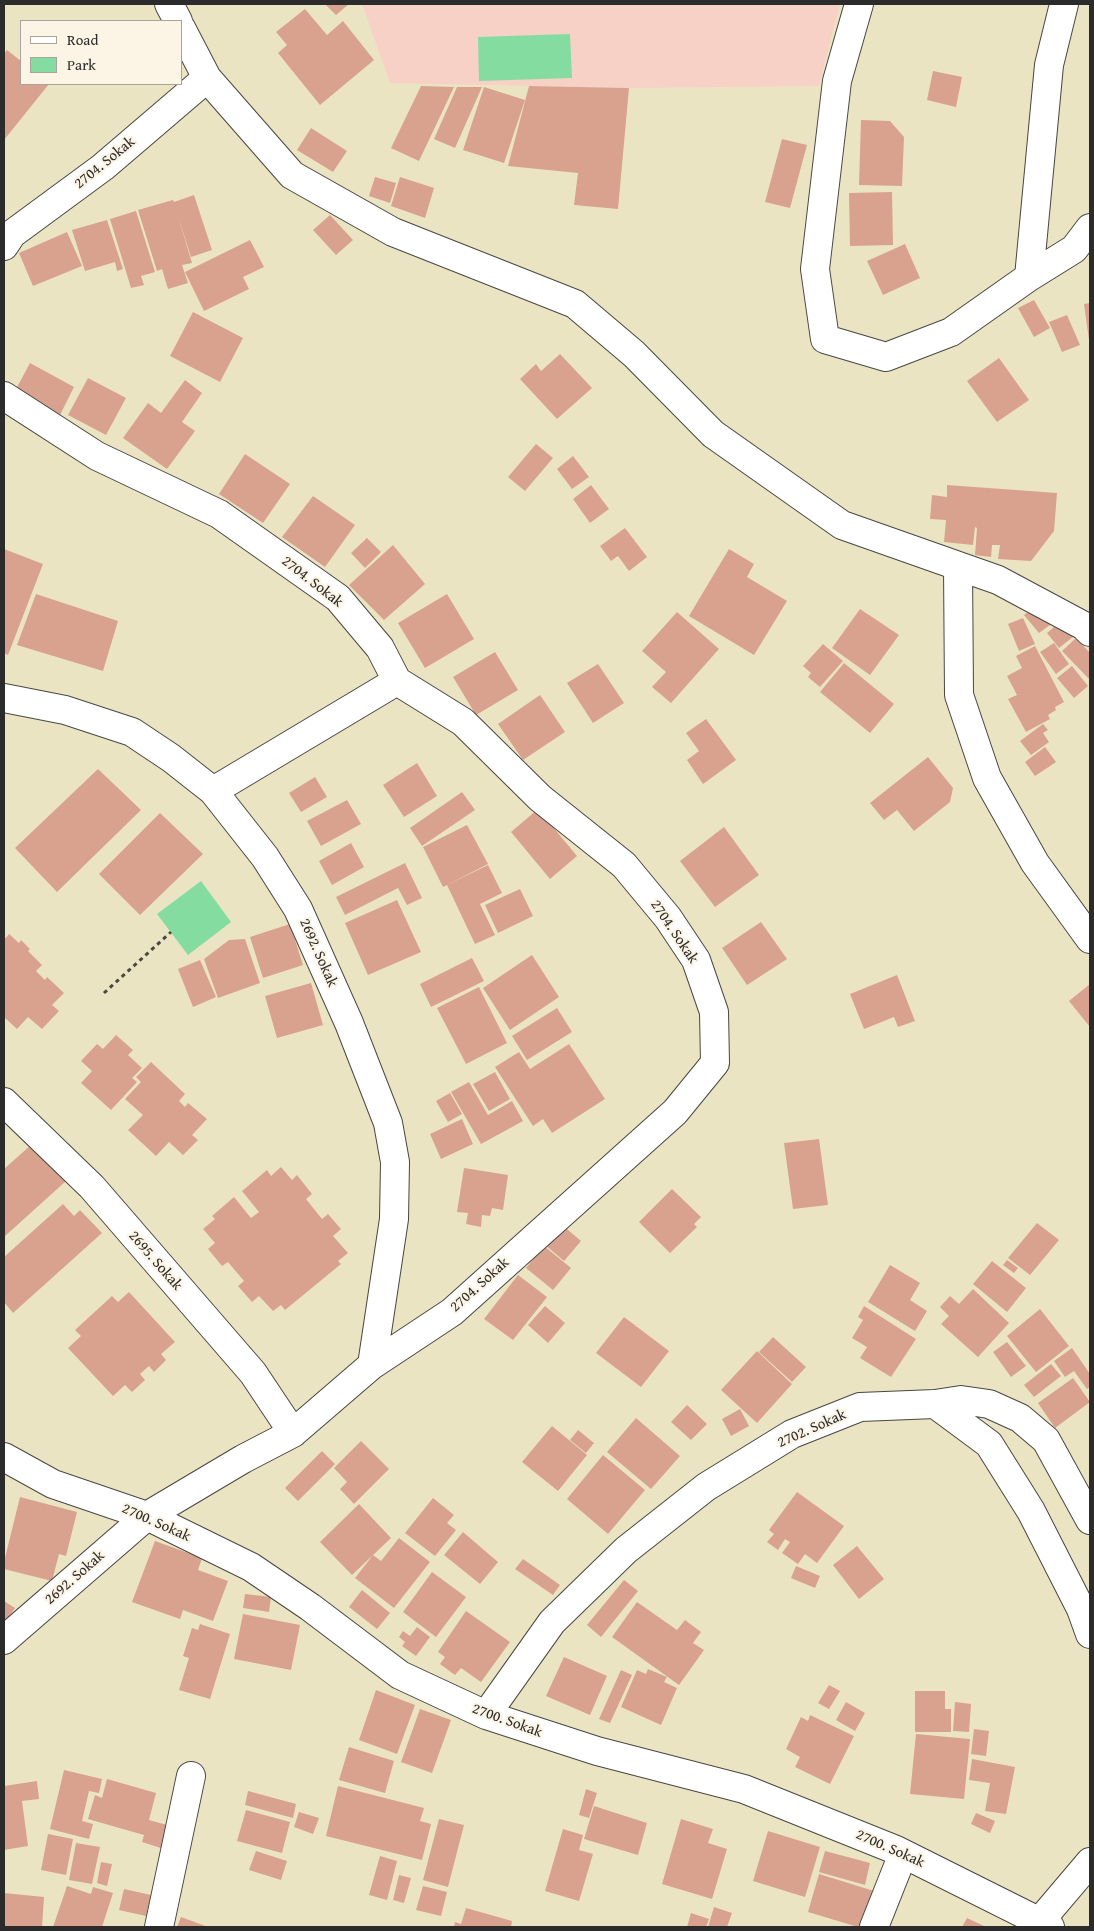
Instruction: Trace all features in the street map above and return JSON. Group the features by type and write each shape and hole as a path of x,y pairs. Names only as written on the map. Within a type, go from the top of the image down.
{"street":[{"path":"169,4 177,20"},
{"path":"859,4 837,81 815,270 825,339 886,357 951,332 1029,277 1074,249 1090,228"},
{"path":"1029,277 1049,65 1064,4"},
{"path":"182,30 207,78 292,175 393,232 576,304 634,354 713,434 842,525 998,580 1084,626 1090,632"},
{"name":"2704. Sokak","path":"4,246 12,234 103,167 207,78"},
{"name":"2704. Sokak","path":"4,396 98,456 219,514 338,598 380,648 397,681 463,722 540,798 624,865 668,918 696,960 714,1012 715,1063 675,1112 452,1312 372,1365 293,1433 243,1459 147,1516"},
{"path":"958,566 959,695 987,778 1035,863 1090,939"},
{"path":"213,791 397,681"},
{"name":"2692. Sokak","path":"4,698 65,710 132,732 171,758 213,791 265,857 298,908 349,1024 388,1123 395,1162 394,1219 372,1365"},
{"name":"2695. Sokak","path":"4,1102 92,1187 252,1373 293,1433"},
{"name":"2702. Sokak","path":"486,1716 552,1622 626,1550 706,1486 792,1434 860,1407 935,1404 960,1400 989,1404 1020,1418 1046,1440 1090,1520"},
{"path":"935,1404 989,1444 1031,1511 1081,1609 1090,1634"},
{"name":"2700. Sokak","path":"4,1457 53,1484 147,1516 251,1567 310,1607 400,1674 486,1716 597,1752 744,1789 903,1854 1042,1925"},
{"name":"2692. Sokak","path":"4,1640 147,1516"},
{"path":"159,1927 191,1776"},
{"path":"874,1927 903,1854"},
{"path":"1042,1925 1090,1862"}],"path":[{"path":"104,993 171,932"}],"shaded area":[{"path":"362,4 840,4 819,86 629,88 390,83"}],"green space":[{"path":"570,34 572,78 479,81 478,37"},
{"path":"201,881 231,922 188,955 157,914"}],"building":[{"path":"325,4 349,4 336,15"},
{"path":"305,9 327,35 343,21 374,60 320,105 278,53 287,45 276,32"},
{"path":"7,50 20,60 20,85 48,85 4,140 4,54"},
{"path":"933,71 962,77 956,107 927,100"},
{"path":"421,86 454,87 419,161 391,148"},
{"path":"529,86 629,88 618,209 574,205 578,173 508,166"},
{"path":"457,87 482,87 455,148 434,139"},
{"path":"484,87 525,100 504,163 463,150"},
{"path":"861,120 890,121 904,137 902,186 859,185"},
{"path":"311,128 347,151 333,172 297,150"},
{"path":"782,139 807,145 790,208 765,202"},
{"path":"375,177 396,183 390,203 369,196"},
{"path":"400,177 434,188 425,218 391,206"},
{"path":"892,192 893,245 850,246 849,193"},
{"path":"194,195 212,250 191,257 178,216 192,263 182,265 188,283 168,289 162,269 157,271 138,210 173,200 174,202"},
{"path":"136,211 155,272 141,276 144,285 131,288 110,219"},
{"path":"330,215 353,240 336,255 313,230"},
{"path":"107,220 123,269 117,271 115,262 85,271 72,230"},
{"path":"67,232 82,266 33,286 19,253"},
{"path":"250,240 264,267 243,277 249,289 204,311 185,272"},
{"path":"905,244 920,278 883,295 867,261"},
{"path":"1034,300 1050,328 1034,337 1018,308"},
{"path":"1090,303 1090,340 1089,340 1084,304"},
{"path":"193,312 243,338 220,382 170,356"},
{"path":"1067,315 1080,345 1062,352 1049,322"},
{"path":"560,354 592,388 557,419 520,379 536,364 541,371"},
{"path":"999,358 1029,400 997,422 967,381"},
{"path":"30,363 74,387 60,415 15,391"},
{"path":"88,378 126,398 106,435 68,415"},
{"path":"185,380 202,393 182,422 195,431 167,469 123,438 148,403 161,413"},
{"path":"536,444 553,458 525,491 508,477"},
{"path":"245,454 290,484 263,523 219,494"},
{"path":"573,456 589,477 572,489 557,469"},
{"path":"591,485 609,509 590,523 573,499"},
{"path":"947,485 1057,493 1054,531 1031,561 998,559 1000,545 992,545 991,557 975,555 977,528 975,527 973,545 944,542 946,520 930,519 932,495 947,497"},
{"path":"313,496 355,525 325,567 282,537"},
{"path":"625,528 647,557 629,571 618,556 611,561 600,546"},
{"path":"367,538 381,552 365,568 351,553"},
{"path":"393,545 425,584 384,620 349,585"},
{"path":"4,549 43,564 8,655 4,653"},
{"path":"729,549 754,564 747,577 787,601 754,655 689,616"},
{"path":"36,594 118,621 103,671 17,645"},
{"path":"447,594 474,639 425,668 398,623"},
{"path":"1040,603 1054,622 1039,633 1024,615"},
{"path":"860,609 899,635 870,675 832,648"},
{"path":"677,612 719,649 671,703 652,687 666,672 642,651"},
{"path":"1023,618 1035,644 1019,651 1008,624"},
{"path":"1061,621 1073,637 1059,648 1047,633"},
{"path":"1076,638 1090,653 1090,680 1062,651"},
{"path":"1054,643 1069,664 1056,674 1040,652"},
{"path":"823,644 843,661 820,687 808,677 811,673 803,666"},
{"path":"1035,646 1064,702 1055,707 1056,710 1048,715 1050,719 1026,732 1008,699 1017,695 1007,676 1022,668 1016,656"},
{"path":"495,652 518,690 476,715 453,677"},
{"path":"844,663 894,704 870,733 820,692"},
{"path":"598,664 624,703 593,723 567,683"},
{"path":"1072,666 1088,686 1074,698 1057,678"},
{"path":"540,695 565,732 523,760 498,724"},
{"path":"706,719 736,760 703,784 687,760 699,751 686,733"},
{"path":"1043,724 1048,730 1043,733 1049,742 1031,755 1020,741"},
{"path":"1045,747 1056,762 1035,776 1025,762"},
{"path":"928,757 953,788 950,802 914,831 897,810 884,820 870,803"},
{"path":"417,763 437,796 404,817 383,785"},
{"path":"98,769 141,810 57,892 15,848"},
{"path":"315,777 327,797 301,812 289,793"},
{"path":"462,792 475,810 422,846 410,828"},
{"path":"347,800 361,824 321,846 307,821"},
{"path":"538,809 577,856 550,879 511,832"},
{"path":"160,813 203,854 140,915 99,874"},
{"path":"467,825 488,864 443,887 423,847"},
{"path":"724,827 759,875 715,907 680,861"},
{"path":"351,843 364,867 332,885 319,861"},
{"path":"405,863 422,898 407,905 398,888 345,915 336,897"},
{"path":"488,865 502,893 480,904 495,935 475,944 447,885"},
{"path":"520,889 533,916 498,933 485,905"},
{"path":"397,900 421,952 368,975 345,923"},
{"path":"761,922 787,959 747,985 722,948"},
{"path":"290,924 303,965 263,978 250,937"},
{"path":"9,934 19,943 21,940 30,949 28,951 42,965 36,971 45,980 47,977 64,993 52,1005 59,1011 42,1029 28,1017 17,1029 4,1017 4,940"},
{"path":"245,939 260,983 218,998 204,959 229,940"},
{"path":"532,955 559,997 510,1030 483,988"},
{"path":"472,958 484,981 431,1007 420,984"},
{"path":"200,960 216,997 193,1007 178,969"},
{"path":"897,975 915,1021 898,1027 894,1017 864,1029 850,994"},
{"path":"311,983 323,1025 277,1038 265,996"},
{"path":"1090,984 1090,1027 1069,1001"},
{"path":"479,987 507,1043 466,1064 437,1008"},
{"path":"557,1008 572,1032 527,1060 512,1036"},
{"path":"116,1035 133,1050 128,1055 142,1068 132,1078 137,1082 111,1110 81,1083 92,1071 81,1061 97,1044 103,1049"},
{"path":"569,1044 605,1099 552,1133 543,1119 533,1126 495,1067 519,1052 530,1069"},
{"path":"151,1062 185,1094 179,1101 185,1107 188,1103 207,1119 192,1135 198,1140 183,1155 169,1142 156,1156 128,1130 143,1115 125,1099 141,1082 136,1077"},
{"path":"495,1072 510,1099 489,1111 473,1084"},
{"path":"469,1082 488,1115 512,1101 523,1121 481,1144 451,1092"},
{"path":"450,1093 462,1114 448,1122 436,1101"},
{"path":"462,1119 473,1144 441,1159 430,1134"},
{"path":"819,1139 828,1205 793,1209 784,1143"},
{"path":"32,1144 66,1181 4,1237 4,1169"},
{"path":"281,1167 292,1180 297,1175 312,1194 306,1199 322,1219 328,1214 341,1229 333,1236 348,1253 338,1261 341,1264 285,1310 281,1305 273,1311 259,1296 252,1302 238,1286 244,1281 228,1262 222,1266 208,1249 215,1243 203,1229 215,1219 212,1216 234,1197 251,1218 259,1212 242,1191 267,1170 271,1176"},
{"path":"464,1168 508,1175 503,1210 492,1208 490,1216 482,1215 481,1227 466,1224 468,1213 457,1212"},
{"path":"672,1189 701,1217 694,1224 697,1227 670,1253 639,1222"},
{"path":"63,1204 74,1216 80,1210 102,1233 13,1313 4,1302 4,1257"},
{"path":"1037,1223 1059,1240 1030,1275 1008,1258"},
{"path":"561,1224 581,1241 564,1261 544,1244"},
{"path":"544,1246 571,1268 553,1290 526,1268"},
{"path":"1007,1260 1018,1268 1014,1273 1003,1265"},
{"path":"992,1261 1026,1288 1007,1312 973,1284"},
{"path":"890,1265 920,1283 910,1300 927,1311 915,1331 868,1302"},
{"path":"518,1275 547,1297 513,1340 484,1319"},
{"path":"973,1289 1009,1323 978,1357 941,1324 949,1316 940,1307 950,1296 959,1304"},
{"path":"129,1292 175,1342 161,1354 166,1360 154,1372 149,1366 140,1374 145,1380 132,1392 125,1385 113,1396 68,1348 81,1336 75,1330 112,1296 118,1302"},
{"path":"545,1306 565,1323 548,1343 528,1325"},
{"path":"864,1306 916,1339 891,1377 860,1358 867,1347 852,1338 863,1320 858,1317"},
{"path":"1040,1309 1069,1346 1036,1372 1007,1336"},
{"path":"624,1317 669,1351 641,1387 596,1353"},
{"path":"773,1337 806,1367 792,1382 759,1352"},
{"path":"1007,1342 1026,1366 1011,1377 993,1352"},
{"path":"1072,1348 1090,1374 1090,1387 1087,1389 1074,1371 1065,1377 1054,1361"},
{"path":"757,1351 792,1384 757,1423 721,1390"},
{"path":"1051,1364 1061,1376 1034,1397 1024,1385"},
{"path":"1073,1378 1090,1402 1055,1428 1038,1403"},
{"path":"687,1405 707,1424 691,1440 671,1422"},
{"path":"740,1409 749,1426 731,1436 722,1419"},
{"path":"636,1418 680,1456 651,1489 607,1452"},
{"path":"552,1426 587,1455 558,1491 522,1462"},
{"path":"578,1430 594,1443 586,1453 570,1440"},
{"path":"361,1441 389,1469 354,1504 340,1489 347,1482 334,1468"},
{"path":"322,1451 335,1464 298,1501 285,1488"},
{"path":"603,1455 645,1490 608,1534 567,1499"},
{"path":"797,1492 844,1526 817,1563 805,1554 798,1564 782,1553 790,1542 785,1539 778,1550 767,1542 774,1534 769,1530"},
{"path":"20,1497 77,1512 66,1556 59,1554 52,1581 4,1569 4,1562"},
{"path":"433,1498 454,1515 447,1523 456,1530 435,1556 405,1533"},
{"path":"359,1504 391,1538 352,1575 320,1542"},
{"path":"463,1532 498,1562 480,1584 444,1555"},
{"path":"399,1538 430,1562 394,1608 355,1578 373,1555 381,1561"},
{"path":"155,1541 202,1558 198,1570 228,1581 213,1621 183,1610 180,1619 132,1602"},
{"path":"857,1546 884,1579 859,1599 833,1565"},
{"path":"523,1559 560,1585 553,1595 515,1569"},
{"path":"796,1566 820,1576 815,1588 791,1578"},
{"path":"432,1572 466,1597 436,1637 403,1612"},
{"path":"624,1580 638,1591 601,1637 587,1625"},
{"path":"362,1590 390,1613 377,1629 349,1607"},
{"path":"245,1594 271,1597 269,1612 243,1608"},
{"path":"4,1601 15,1608 4,1624"},
{"path":"637,1602 677,1630 685,1620 701,1632 693,1643 704,1650 679,1685 612,1637"},
{"path":"466,1611 510,1642 481,1682 461,1668 455,1675 440,1664 445,1657 438,1652"},
{"path":"243,1614 300,1625 291,1670 234,1659"},
{"path":"200,1624 230,1634 210,1699 179,1690 189,1658 183,1656 192,1628 198,1630"},
{"path":"417,1627 430,1637 416,1656 402,1646 405,1642 399,1637 403,1631 410,1636"},
{"path":"564,1657 607,1676 590,1715 546,1696"},
{"path":"648,1669 667,1677 664,1682 677,1688 661,1725 621,1707 637,1670 646,1674"},
{"path":"621,1670 632,1675 610,1723 599,1719"},
{"path":"829,1685 840,1691 829,1709 818,1703"},
{"path":"376,1690 415,1705 397,1754 359,1740"},
{"path":"915,1691 945,1691 945,1709 951,1709 951,1732 915,1732"},
{"path":"846,1702 865,1713 855,1731 836,1720"},
{"path":"955,1702 971,1704 969,1732 953,1731"},
{"path":"420,1709 451,1720 432,1773 401,1762"},
{"path":"810,1715 854,1736 830,1784 795,1767 800,1757 786,1749 801,1717 808,1721"},
{"path":"974,1729 989,1731 986,1756 971,1754"},
{"path":"916,1734 970,1739 964,1799 910,1794"},
{"path":"349,1747 394,1761 385,1793 339,1780"},
{"path":"972,1759 1015,1767 1006,1814 985,1811 990,1783 969,1780"},
{"path":"64,1770 102,1779 99,1793 89,1791 82,1821 93,1824 89,1839 50,1829"},
{"path":"107,1779 156,1793 149,1820 174,1827 167,1850 142,1842 144,1835 88,1819 95,1795 102,1798"},
{"path":"37,1781 39,1799 22,1801 28,1846 4,1850 4,1786"},
{"path":"338,1786 424,1808 420,1821 431,1824 422,1860 326,1836"},
{"path":"586,1789 597,1793 589,1818 579,1815"},
{"path":"248,1791 296,1804 293,1818 245,1805"},
{"path":"594,1806 647,1823 638,1855 584,1839"},
{"path":"246,1810 290,1822 282,1853 237,1841"},
{"path":"299,1812 319,1818 313,1834 294,1827"},
{"path":"976,1813 995,1821 990,1833 971,1824"},
{"path":"439,1819 464,1825 448,1887 423,1880"},
{"path":"681,1819 713,1829 708,1843 727,1849 712,1899 662,1884"},
{"path":"563,1829 583,1835 579,1850 593,1854 579,1901 545,1891"},
{"path":"768,1831 820,1847 805,1897 753,1881"},
{"path":"48,1834 73,1839 66,1875 41,1870"},
{"path":"76,1843 100,1847 92,1884 69,1880"},
{"path":"256,1851 287,1861 281,1880 249,1870"},
{"path":"825,1851 870,1863 865,1885 819,1872"},
{"path":"380,1856 397,1861 387,1900 369,1895"},
{"path":"101,1862 112,1864 107,1886 97,1883"},
{"path":"819,1874 874,1891 863,1927 808,1912"},
{"path":"399,1875 411,1878 404,1903 393,1900"},
{"path":"67,1886 91,1894 93,1887 113,1893 102,1927 53,1927"},
{"path":"423,1886 447,1892 441,1916 416,1910"},
{"path":"124,1889 151,1895 146,1916 119,1910"},
{"path":"4,1893 44,1897 42,1927 4,1927"},
{"path":"714,1907 732,1913 727,1927 708,1927"},
{"path":"466,1908 512,1921 511,1927 454,1927 455,1922 461,1924"},
{"path":"691,1913 709,1919 706,1927 687,1927"},
{"path":"181,1917 208,1927 177,1927"},
{"path":"967,1918 986,1927 962,1927"}]}
